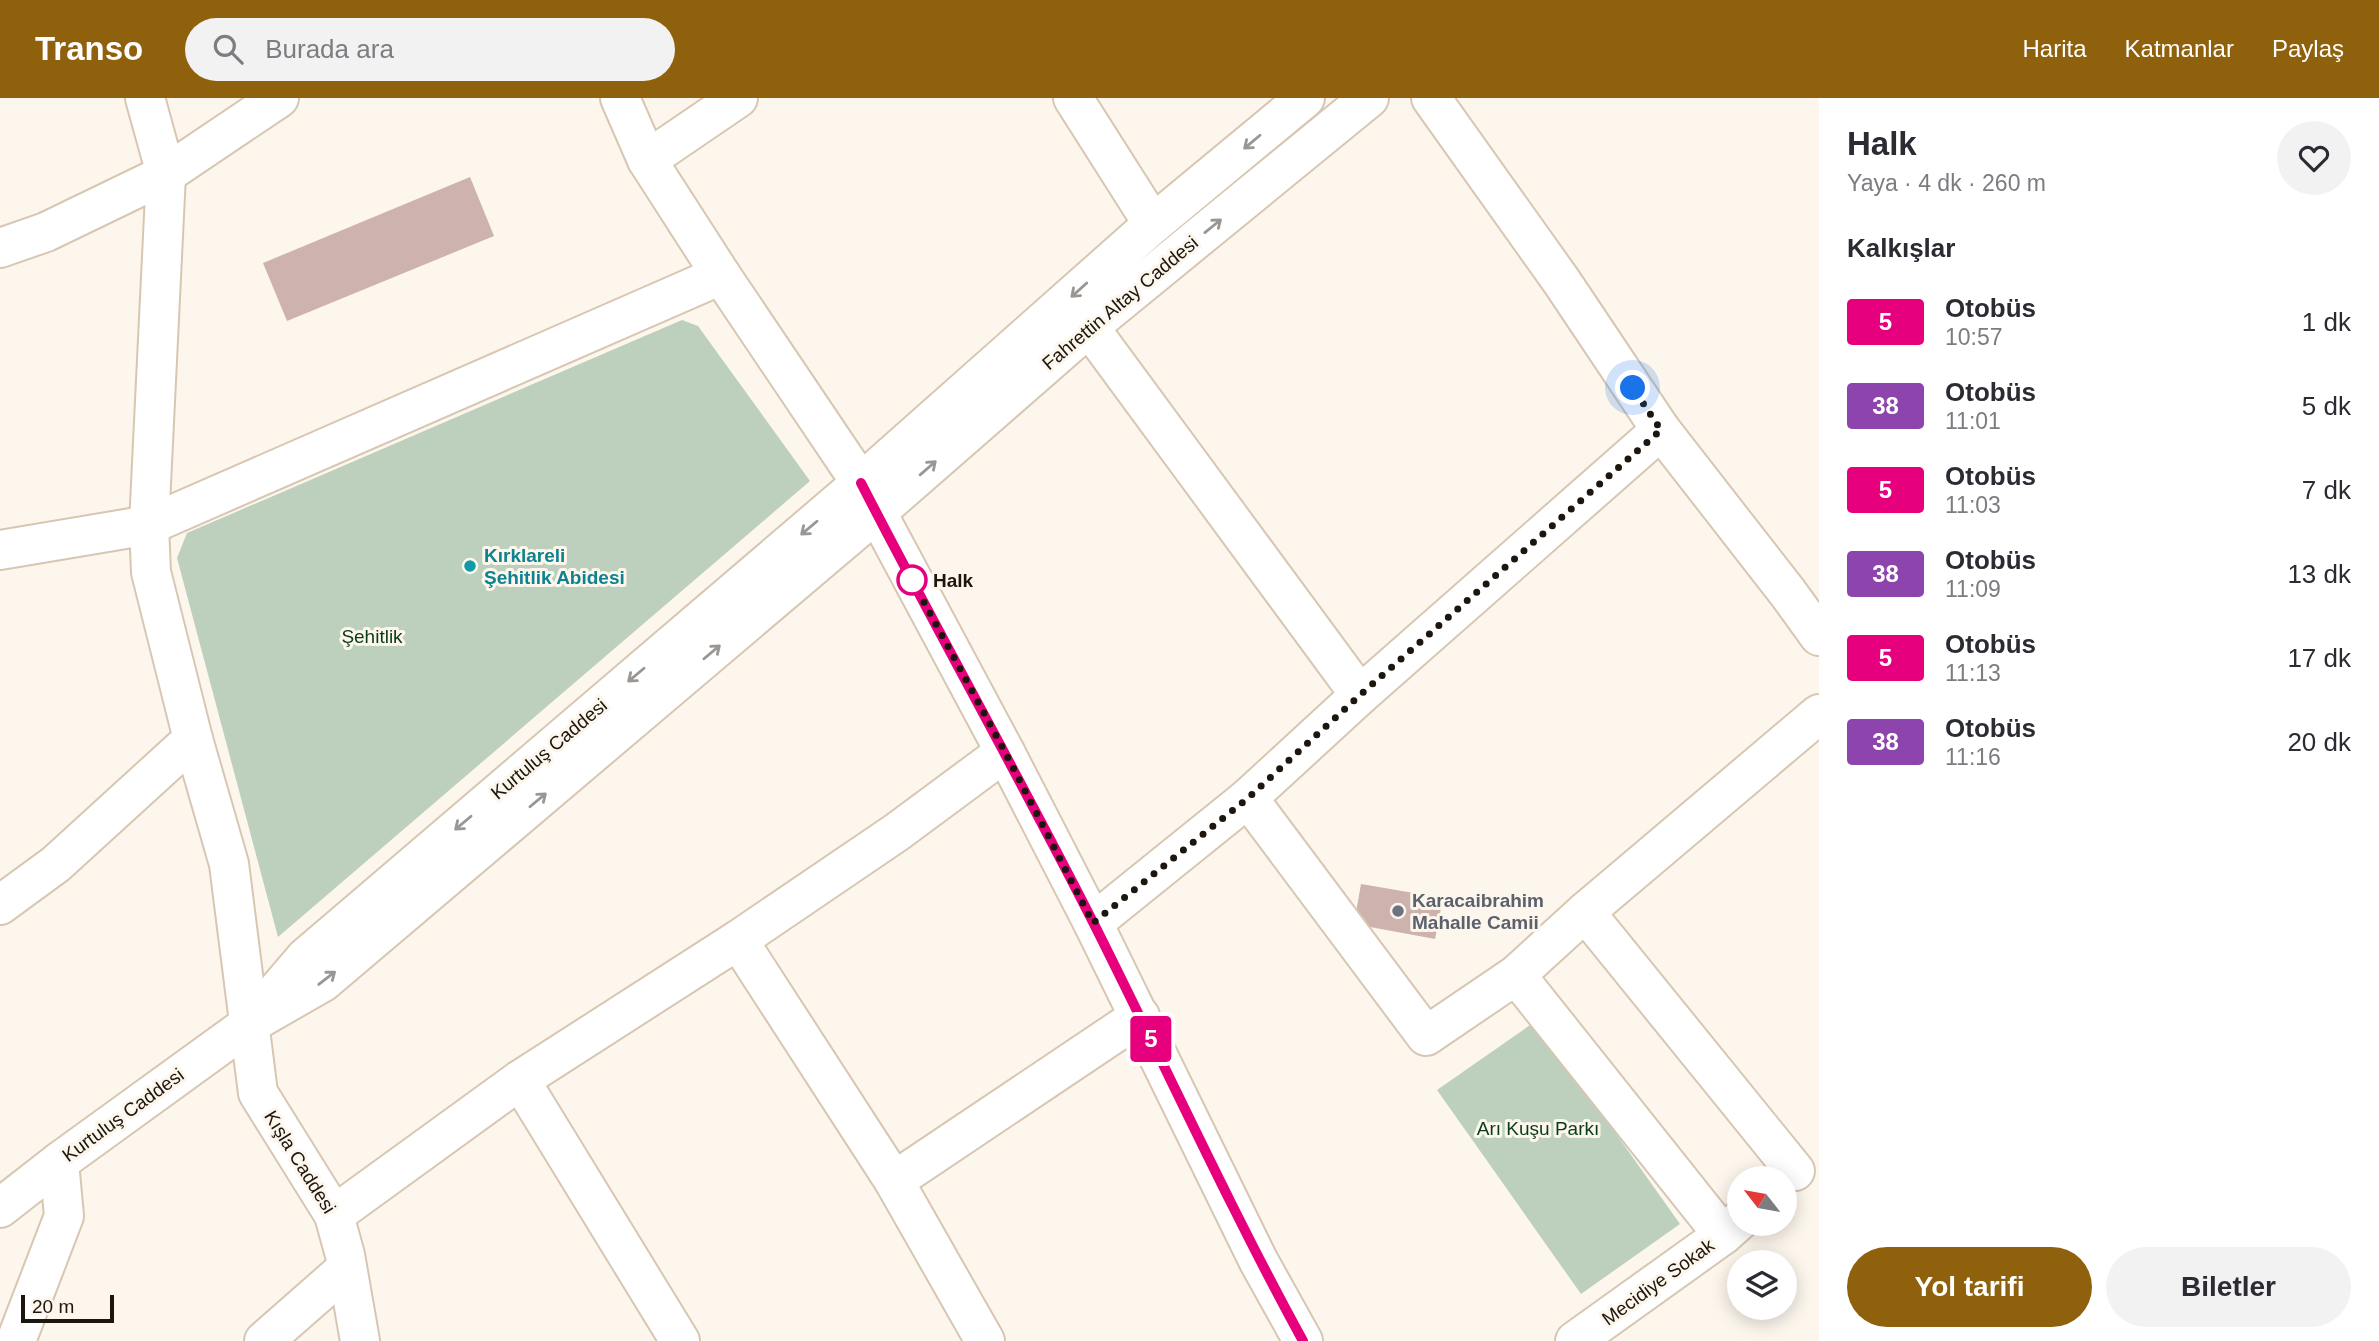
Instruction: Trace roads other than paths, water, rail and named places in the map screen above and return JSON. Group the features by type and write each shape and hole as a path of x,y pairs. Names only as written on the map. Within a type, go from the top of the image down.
{"street":[{"name":"Kışla Caddesi","path":"145,98 166,174 149,525 151,572 193,739 229,864 258,1093 334,1215 360,1341"},
{"path":"620,98 647,160 720,275 869,498 1005,752 1140,1016 1258,1259 1303,1341"},
{"path":"647,160 738,98"},
{"path":"1073,98 1153,224"},
{"name":"Fahrettin Altay Caddesi","path":"869,498 1153,224 1304,98"},
{"name":"Fahrettin Altay Caddesi","path":"869,498 1089,327 1369,98"},
{"path":"1431,98 1562,282 1661,430 1819,636"},
{"path":"0,248 46,232 166,174 265,104"},
{"path":"0,550 149,525 720,275"},
{"path":"1089,327 1360,695"},
{"path":"1093,923 1248,798 1360,695 1661,430"},
{"name":"Kurtuluş Caddesi","path":"0,1208 248,1025 305,958 869,498"},
{"path":"1248,798 1426,1036 1516,975 1585,912 1819,714"},
{"path":"0,905 56,864 193,739"},
{"path":"334,1215 520,1080 738,940 897,832 1005,752"},
{"path":"1585,912 1800,1167"},
{"path":"738,940 894,1181 985,1341"},
{"path":"1516,975 1727,1223"},
{"path":"894,1181 1140,1016"},
{"path":"520,1080 680,1341"},
{"path":"16,1341 64,1216 59,1162"},
{"name":"Mecidiye Sokak","path":"1594,1336 1727,1231"},
{"path":"264,1341 347,1268"}],"place":[{"name":"Kırklareli Şehitlik Abidesi","path":"470,566"},
{"name":"Halk","path":"912,580"},
{"name":"Karacaibrahim Mahalle Camii","path":"1398,911"}],"park label":[{"name":"Şehitlik","path":"372,636"},
{"name":"Arı Kuşu Parkı","path":"1538,1128"}]}
